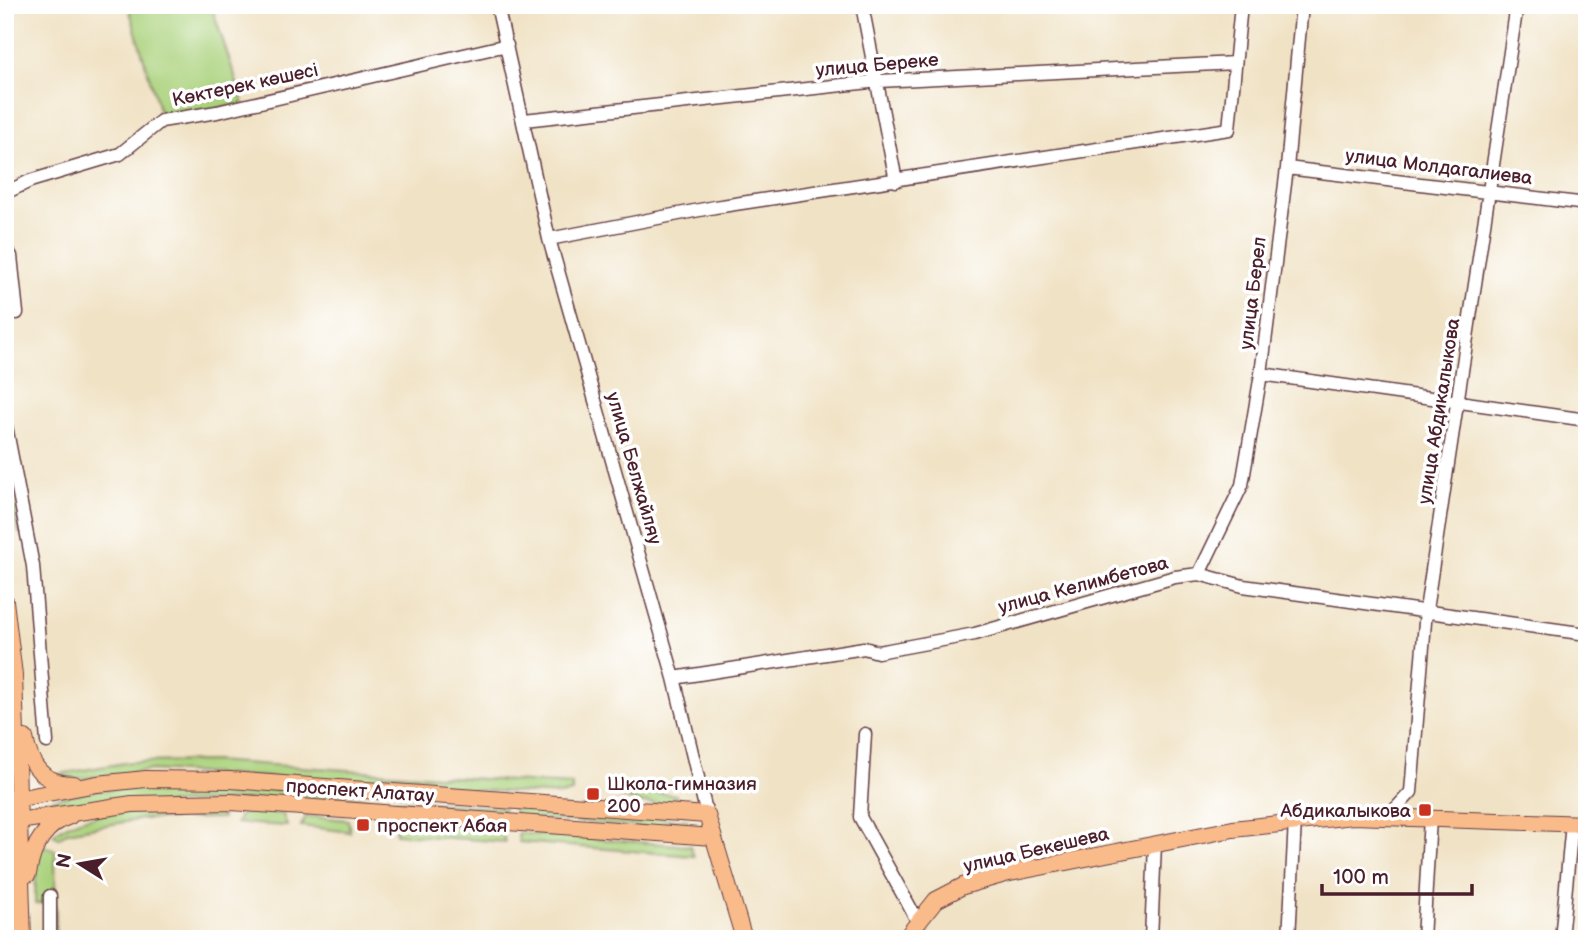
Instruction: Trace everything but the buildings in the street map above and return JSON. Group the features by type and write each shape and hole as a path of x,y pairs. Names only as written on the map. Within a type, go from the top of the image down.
{"main road":[{"path":"5,601 28,757 35,768 53,782 97,784"},
{"path":"15,675 13,822 23,907 23,939"},
{"name":"проспект Алатау","path":"13,800 97,784 175,779 707,815"},
{"path":"294,785 295,807"},
{"path":"508,800 509,821"},
{"name":"проспект Алатау","path":"13,822 101,807 176,802 295,807 713,837"},
{"path":"23,907 30,862 44,833 66,817 101,807"},
{"name":"улица Белжайляу","path":"707,815 744,939"},
{"name":"улица Бекешева","path":"905,939 917,920 936,900 964,886 1005,874 1294,820 1389,816 1579,824"}],"street":[{"name":"улица Белжайляу","path":"497,5 549,239 674,678 707,815"},
{"path":"862,5 879,81 896,181"},
{"path":"549,239 715,207 1229,129 1241,5"},
{"name":"улица Берел","path":"1199,574 1242,485 1261,374 1287,168 1302,5"},
{"name":"улица Абдикалыкова","path":"1389,816 1411,792 1426,610 1460,401 1517,5"},
{"name":"Көктерек көшесі","path":"5,193 30,181 120,154 161,121 218,112 507,45"},
{"name":"улица Береке","path":"524,120 879,81 1235,63"},
{"name":"улица Молдагалиева","path":"1287,168 1491,190 1587,204"},
{"path":"5,248 10,256 17,313"},
{"path":"1261,374 1587,420"},
{"path":"5,421 33,566 47,742"},
{"name":"улица Келимбетова","path":"674,678 864,648 878,652 975,634 1175,577 1199,574 1243,586 1587,634"},
{"path":"865,734 860,817 917,920"},
{"path":"1423,939 1430,818"},
{"path":"1289,939 1294,820"},
{"path":"1561,939 1579,824"},
{"path":"1151,939 1155,844"},
{"path":"50,896 50,939"}],"green space":[{"path":"128,5 211,5 244,104 161,117"},
{"path":"5,450 21,532 19,533 5,480"},
{"path":"5,672 12,793 5,796"},
{"path":"213,761 572,785 572,792 561,795 151,770 76,779 54,775 130,762"},
{"path":"175,785 287,790 288,797 31,811 34,802 98,790"},
{"path":"620,789 676,795 677,805 641,803 620,797"},
{"path":"299,793 504,808 500,815 299,799"},
{"path":"513,808 687,820 691,831 517,817"},
{"path":"150,810 219,812 222,818 142,819 67,832 59,838 53,835 67,825 105,814"},
{"path":"254,810 283,814 287,826 236,823 241,814"},
{"path":"306,816 348,820 350,832 301,826"},
{"path":"415,820 492,828 502,831 505,842 396,834 395,829"},
{"path":"10,828 13,832 14,939 5,939 5,829"},
{"path":"518,833 690,846 694,856 519,842"},
{"path":"43,846 55,850 56,939 52,895 43,895 43,903 35,904 36,859"}],"place":[{"name":"Школа-гимназия 200","path":"593,794"},
{"name":"Абдикалыкова","path":"1425,810"},
{"name":"проспект Абая","path":"363,825"}]}
